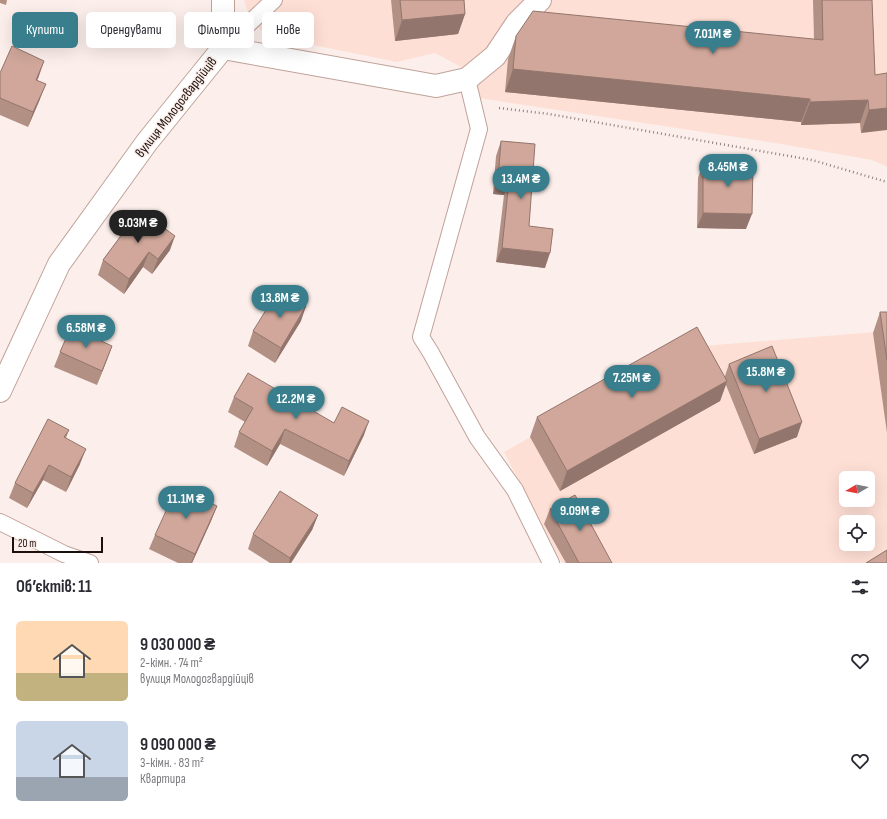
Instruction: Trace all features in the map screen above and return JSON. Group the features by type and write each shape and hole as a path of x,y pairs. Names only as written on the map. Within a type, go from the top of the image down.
{"street":[{"path":"223,0 223,12"},
{"name":"вулиця Молодогвардійців","path":"0,391 59,264 147,142 223,48 436,86 467,79 495,56 517,23 540,0"}],"lane":[{"path":"254,19 274,0"},
{"path":"467,79 479,129 421,337 477,437 515,490 551,563"},
{"path":"0,522 64,554 90,563"}],"path":[{"path":"473,105 549,114 812,160 887,182"}],"shaded area":[{"path":"244,0 887,0 887,167 872,160 775,143 479,98 474,74 435,53 397,62 314,45 314,12 262,12 262,31 254,24 254,12 248,12"},
{"path":"887,331 887,563 562,563 504,452 690,347"}],"building":[{"path":"400,0 464,0 465,14 402,20"},
{"path":"822,0 872,0 875,75 887,73 887,108 869,110 868,100 810,102 810,99 513,69 516,36 533,11 823,40"},
{"path":"12,46 12,48 16,48 44,61 36,80 46,84 33,112 0,98 0,73"},
{"path":"501,141 535,144 529,226 553,229 550,253 502,248 509,181 498,180"},
{"path":"703,163 753,164 752,214 703,213"},
{"path":"140,210 175,236 158,259 149,252 129,279 103,260"},
{"path":"279,289 306,306 281,348 253,331"},
{"path":"880,312 887,312 887,360"},
{"path":"71,327 112,346 102,371 60,352"},
{"path":"697,327 727,381 567,471 537,417"},
{"path":"772,346 802,422 759,439 729,364"},
{"path":"248,373 334,423 342,407 369,421 349,461 285,429 272,451 239,432 253,408 234,397"},
{"path":"48,419 69,430 64,437 86,449 71,477 49,465 33,493 15,483"},
{"path":"177,487 217,506 195,554 155,535"},
{"path":"280,491 318,515 290,558 253,534"},
{"path":"575,495 612,563 579,563 550,509"},
{"path":"887,550 887,563 866,563"}]}
